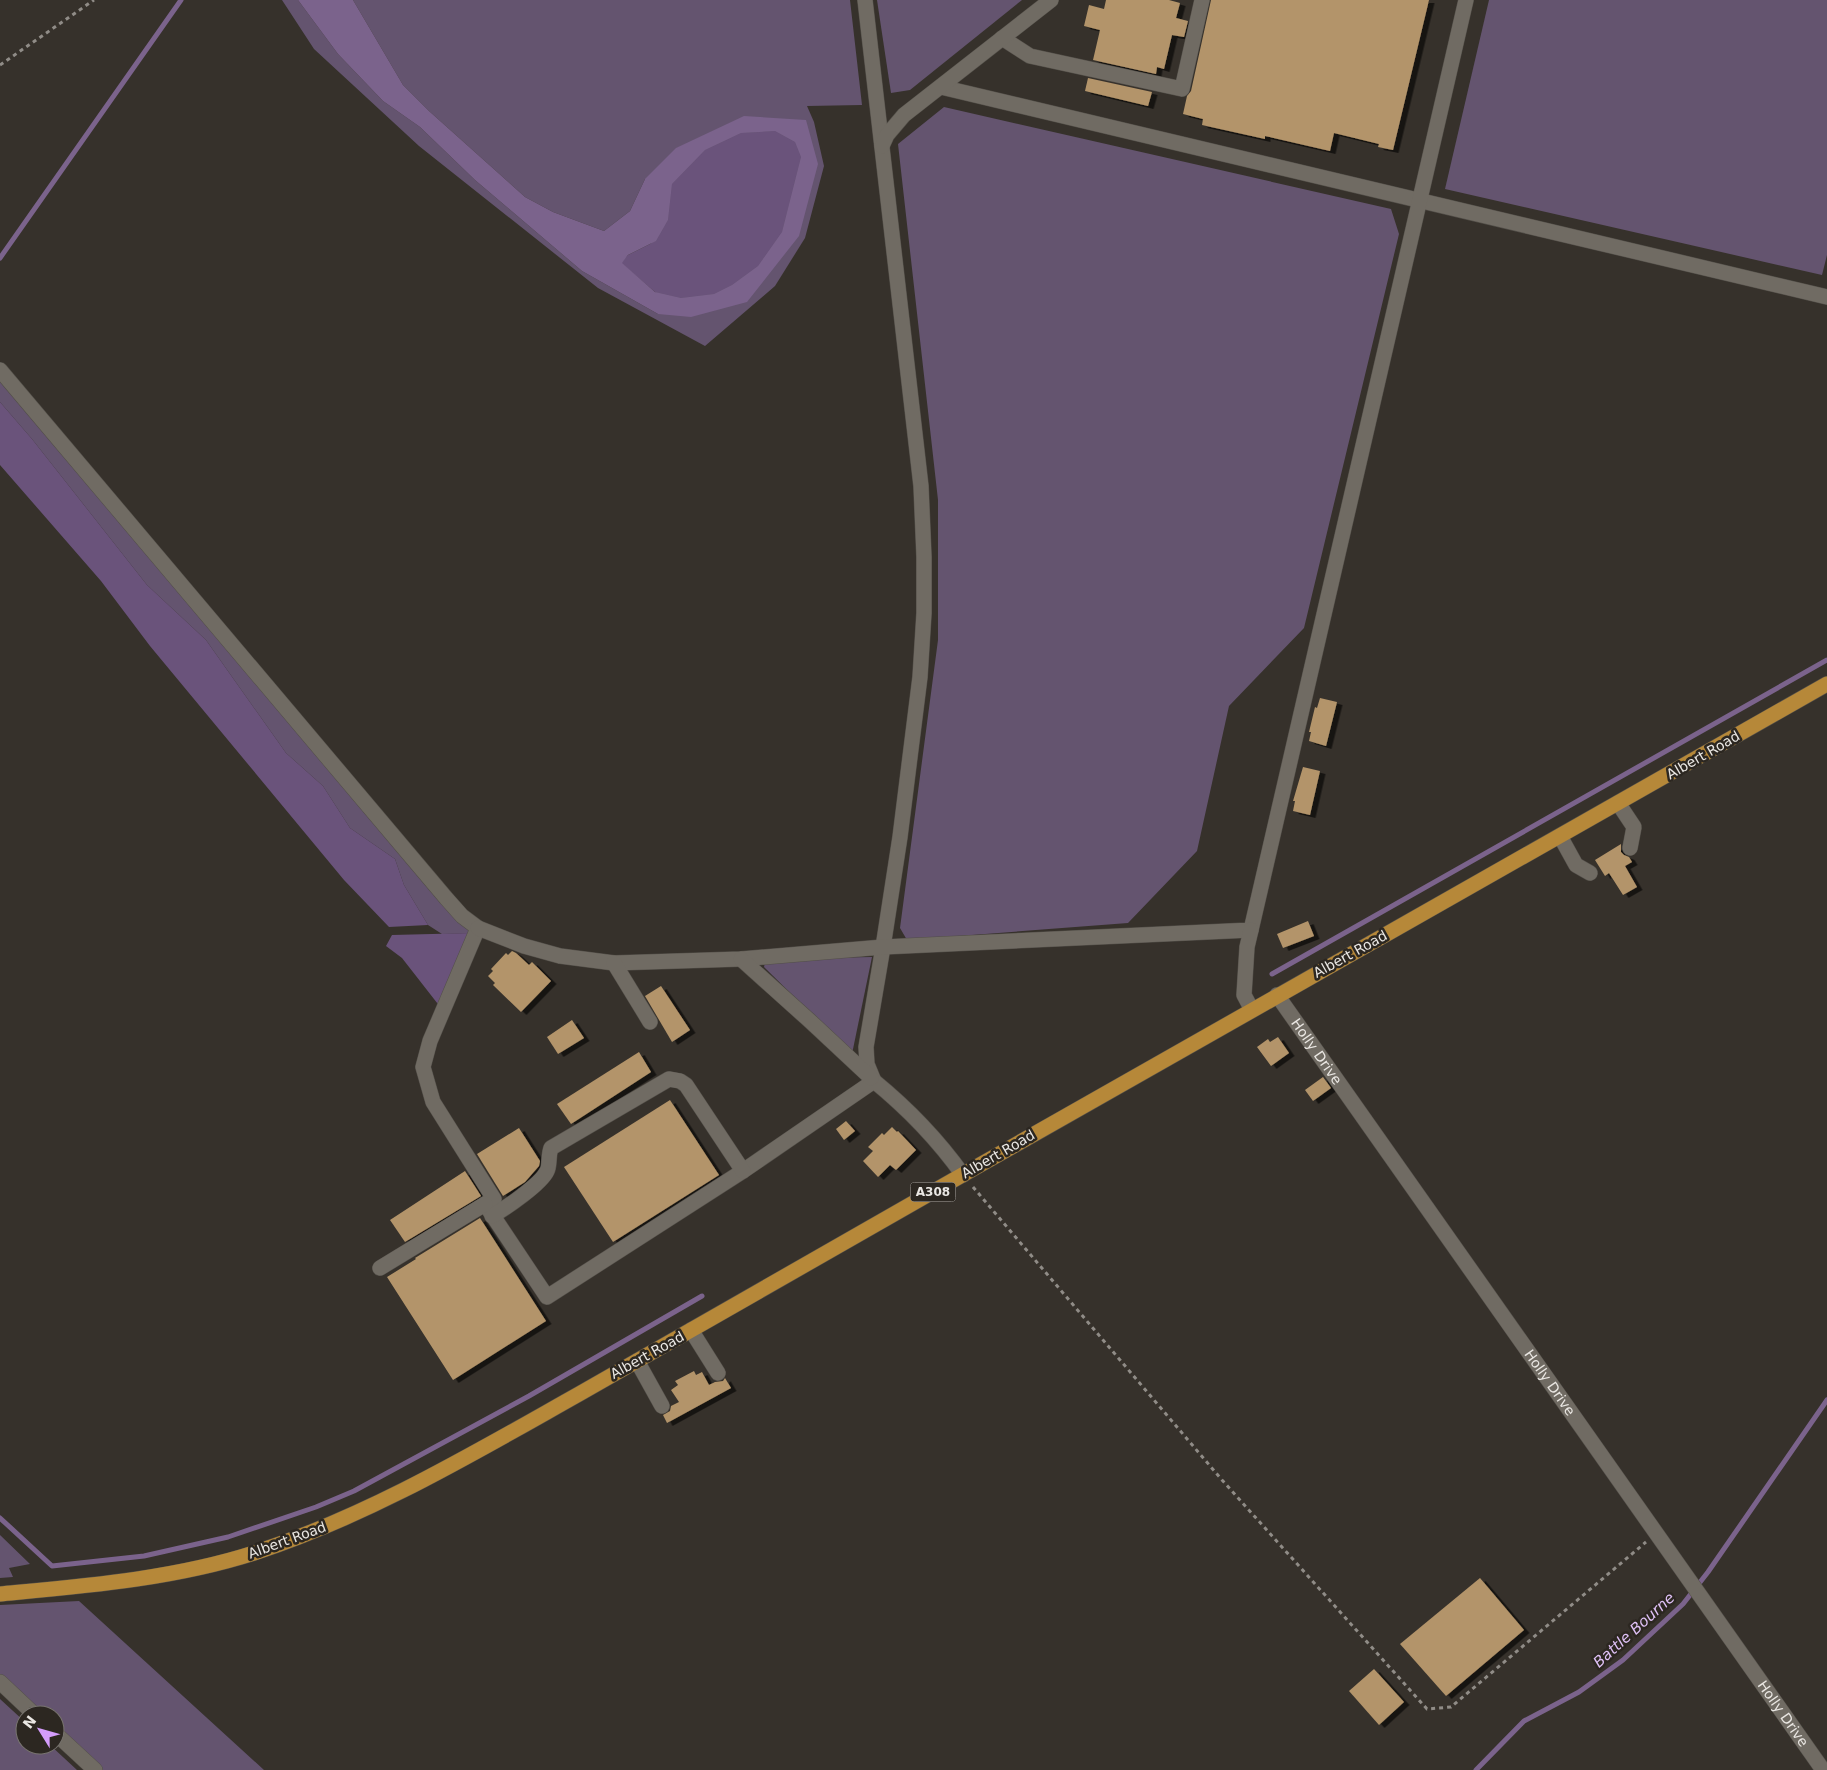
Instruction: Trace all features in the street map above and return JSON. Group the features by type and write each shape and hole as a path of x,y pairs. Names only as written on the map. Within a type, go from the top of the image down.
{"main road":[{"name":"Albert Road","path":"0,1594 112,1583 202,1567 250,1554 314,1532 373,1506 431,1476 637,1361 1277,995 1827,684"}],"lane":[{"path":"865,0 920,486 924,557 924,613 920,677 910,764 866,1047 867,1064 874,1081"},
{"path":"882,146 887,135 904,115 1052,0"},
{"path":"1002,38 1030,56 1182,89 1202,0"},
{"path":"1252,1010 1244,995 1246,947 1466,0"},
{"path":"941,87 1827,297"},
{"path":"0,370 446,898 462,916 478,928 524,946 560,956 614,963 741,959 883,947 1250,930"},
{"path":"1618,803 1634,827 1630,848"},
{"path":"1560,836 1576,865 1590,873"},
{"path":"478,928 430,1041 423,1067 433,1102 494,1199 488,1210"},
{"path":"741,959 890,1094 939,1143 963,1175"},
{"path":"614,963 650,1022"},
{"name":"Holly Drive","path":"1277,995 1823,1770"},
{"path":"380,1268 542,1179 549,1169 548,1157 551,1148 669,1079 680,1080 686,1085 744,1170"},
{"path":"488,1210 546,1296 744,1170 874,1081"},
{"path":"691,1330 718,1373"},
{"path":"637,1361 662,1406"},
{"path":"0,1682 25,1705"},
{"path":"65,1742 95,1770"}],"path":[{"path":"0,65 94,0"},
{"path":"963,1175 1222,1480 1427,1709 1451,1707 1655,1534"}],"shaded area":[{"path":"282,0 298,0 338,54 383,101 420,127 475,180 582,271 658,314 645,179 630,211 604,231 553,212 525,197 429,111 403,85 353,0 850,0 862,105 807,106 814,122 824,166 805,238 775,286 705,346 598,288 419,146 314,49"},
{"path":"298,0 353,0 403,85 429,111 525,197 553,212 604,231 630,211 645,179 676,148 744,116 806,120 818,164 799,236 747,302 691,317 658,314 582,271 475,180 420,127 383,101 338,54","holes":["775,131 795,142 801,157 782,232 758,266 732,285 714,294 681,298 655,292 622,263 628,255 656,241 668,220 672,184 705,150 741,133"]},
{"path":"877,0 1022,0 910,90 891,93"},
{"path":"1489,0 1827,0 1827,255 1822,275 1445,189"},
{"path":"944,107 1391,209 1399,234 1304,628 1229,706 1197,851 1128,923 907,940 900,928 938,640 938,500 898,144"},
{"path":"775,131 795,142 801,157 782,232 758,266 732,285 714,294 681,298 655,292 621,263 628,255 656,241 668,220 672,184 705,150 741,133"},
{"path":"0,379 472,933 442,934 428,925 404,885 395,859 350,828 323,786 286,753 206,640 147,585 32,439 0,402"},
{"path":"0,402 32,439 147,585 206,640 286,753 323,786 350,828 395,859 404,885 428,925 389,927 344,880 150,646 101,581 0,465"},
{"path":"472,933 441,1008 402,958 386,946 392,935"},
{"path":"872,957 852,1054 764,967 766,959"},
{"path":"0,1535 30,1564 9,1568 13,1577 0,1578"},
{"path":"79,1601 264,1770 99,1770 65,1738 65,1705 29,1705 0,1678 0,1605"},
{"path":"0,1699 15,1713 15,1755 61,1755 77,1770 0,1770"}],"building":[{"path":"1106,0 1169,0 1180,3 1176,18 1188,21 1184,37 1172,35 1164,69 1157,67 1156,74 1093,60 1100,30 1084,26 1089,5 1104,9"},
{"path":"1211,0 1429,0 1393,150 1378,147 1379,144 1334,133 1330,151 1265,136 1265,139 1202,125 1203,119 1183,114 1187,96 1191,91"},
{"path":"1088,78 1152,92 1148,106 1085,91"},
{"path":"1320,698 1337,702 1326,746 1309,741 1311,732 1309,732 1315,707 1317,708"},
{"path":"1303,767 1320,771 1310,815 1293,811 1295,801 1293,801"},
{"path":"1621,844 1621,852 1629,857 1632,862 1625,866 1637,887 1623,895 1609,873 1605,876 1595,860"},
{"path":"1308,921 1314,936 1283,948 1277,934"},
{"path":"512,951 529,965 532,962 551,981 521,1012 493,985 495,983 488,976 493,971 491,969 506,953 508,955"},
{"path":"661,986 690,1030 672,1042 645,996"},
{"path":"572,1020 584,1038 558,1054 547,1037"},
{"path":"1278,1037 1289,1053 1271,1066 1257,1047 1268,1039 1270,1042"},
{"path":"639,1052 651,1072 571,1124 557,1104"},
{"path":"1323,1077 1331,1088 1313,1101 1305,1090"},
{"path":"670,1100 719,1175 613,1242 564,1167"},
{"path":"846,1121 855,1131 844,1140 836,1129"},
{"path":"892,1127 916,1150 896,1170 890,1165 878,1177 863,1161 873,1151 868,1147 882,1133 884,1135"},
{"path":"519,1128 540,1161 539,1166 525,1182 503,1196 477,1154"},
{"path":"465,1171 481,1196 405,1242 390,1220"},
{"path":"480,1218 546,1321 453,1380 387,1277"},
{"path":"694,1371 696,1375 702,1372 709,1385 723,1381 725,1378 731,1388 667,1423 663,1415 670,1411 671,1406 679,1402 671,1390 678,1385 675,1381"},
{"path":"1480,1578 1524,1630 1446,1696 1400,1644"},
{"path":"1374,1669 1404,1702 1379,1725 1349,1691"}],"waterway":[{"path":"0,258 181,0"},
{"path":"1272,974 1827,660"},
{"path":"0,1518 52,1566 144,1556 228,1537 316,1507 354,1491 529,1396 702,1296"},
{"name":"Battle Bourne","path":"1476,1770 1524,1721 1579,1692 1623,1660 1683,1604 1708,1572 1827,1400"}]}
